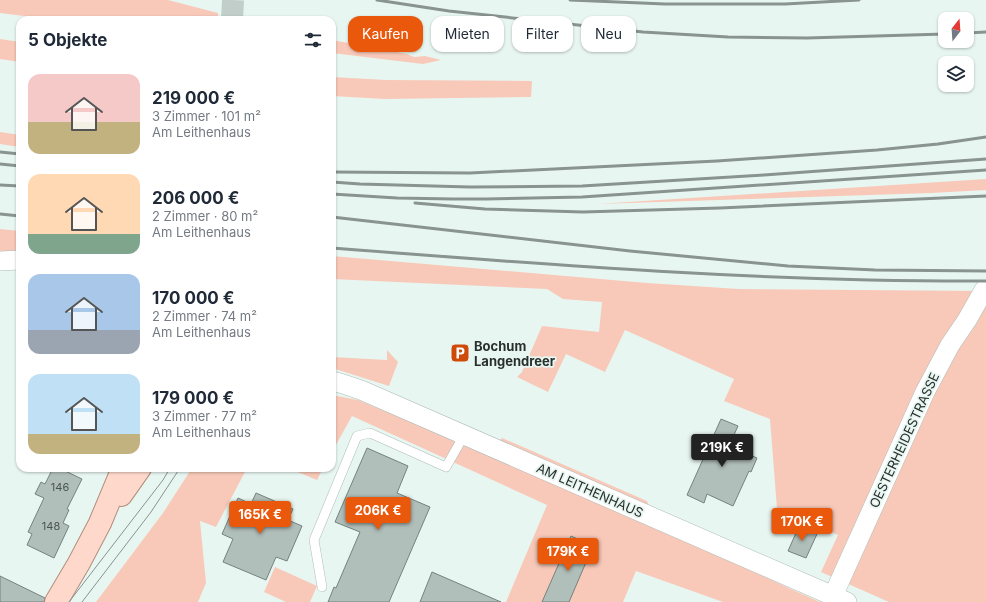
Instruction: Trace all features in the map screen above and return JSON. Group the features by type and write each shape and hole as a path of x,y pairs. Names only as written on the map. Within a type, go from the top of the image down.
{"main road":[{"path":"56,602 100,523 125,490 134,472"},
{"path":"70,602 79,563"}],"street":[{"path":"0,261 16,260"},
{"name":"OESTERHEIDESTRASSE","path":"840,599 925,392 950,345 967,320 984,290"},
{"name":"AM LEITHENHAUS","path":"336,382 361,390 464,434 840,599"}],"lane":[{"path":"322,587 314,540 357,436 370,433 446,467 464,434"}],"shaded area":[{"path":"0,0 168,0 218,13 218,16 24,16 0,13"},
{"path":"0,39 16,41 16,61 0,59"},
{"path":"336,41 348,43 348,52 396,52 414,57 425,56 441,60 423,64 336,53"},
{"path":"336,77 386,80 532,81 531,97 385,99 336,96"},
{"path":"0,132 16,134 16,146 0,144"},
{"path":"986,179 986,190 597,204"},
{"path":"0,229 16,231 16,253 0,253"},
{"path":"336,256 647,283 739,289 986,291 986,602 889,602 821,572 838,535 777,509 770,419 724,401 734,379 625,330 605,372 566,354 548,392 517,377 522,372 542,326 599,332 602,302 563,299 547,289 336,279"},
{"path":"387,350 398,362 389,386 336,369 336,357 387,360"},
{"path":"336,396 358,400 641,519 820,602 723,602 636,571 623,602 506,602 547,505 352,416 336,445"},
{"path":"502,438 647,501 649,505 647,508 499,441"},
{"path":"189,472 245,472 216,527 200,521 206,583 198,602 96,602 163,513"},
{"path":"298,472 321,472 317,480"},
{"path":"275,567 317,586 310,602 286,602 264,592"}],"building":[{"path":"721,419 738,426 729,446 757,458 751,472 749,471 733,506 707,494 704,503 687,495"},
{"path":"367,448 408,466 397,493 430,507 389,602 328,602 334,587 336,588 360,532 335,522"},
{"path":"51,472 67,472 82,479 67,509 69,510 63,523 69,526 54,558 27,545 32,534 28,532 44,498 35,494 41,482 45,484"},
{"path":"256,493 293,509 288,520 302,526 287,561 276,557 266,580 223,562 233,539 222,534 238,498 251,504"},
{"path":"799,526 817,534 806,558 788,551"},
{"path":"571,536 593,546 569,602 542,602"},
{"path":"432,572 501,602 420,602"},
{"path":"0,576 45,598 44,602 0,602"}],"tunnel":[{"path":"232,16 233,0"}],"tram line":[{"path":"69,602 168,472"},
{"path":"82,602 151,512 177,472"}],"railway":[{"path":"377,0 449,11 643,32 728,37 807,38 938,34"},
{"path":"570,0 665,4 785,4 859,0"},
{"path":"974,33 986,32"},
{"path":"336,172 470,173 717,161 877,150 938,144 986,137"},
{"path":"0,152 16,154"},
{"path":"336,182 470,187 582,186 986,159"},
{"path":"0,164 16,166"},
{"path":"336,194 397,198 453,199 582,197 986,170"},
{"path":"0,185 16,186"},
{"path":"415,203 485,209 583,212 720,208 986,196"},
{"path":"0,214 16,216"},
{"path":"336,217 630,251 788,266 875,270 986,271"},
{"path":"336,248 659,271 822,279 986,281"}],"place":[{"name":"Bochum Langendreer","path":"460,353"}]}
